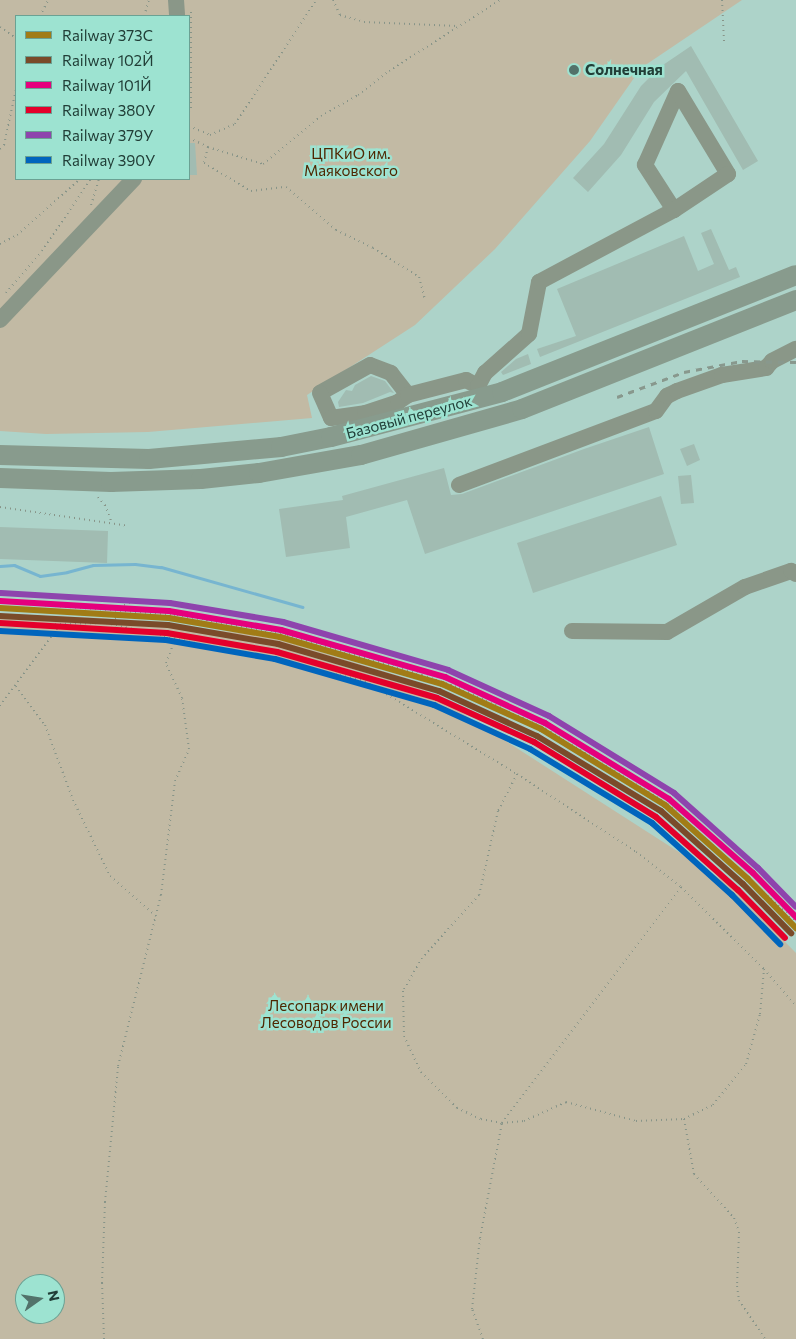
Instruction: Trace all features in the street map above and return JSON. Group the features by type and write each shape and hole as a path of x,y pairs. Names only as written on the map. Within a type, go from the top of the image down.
{"main road":[{"name":"Базовый переулок","path":"0,455 149,459 281,447 369,428 480,392 521,384 796,274"},
{"name":"Базовый переулок","path":"0,478 111,482 201,479 259,473 361,455 522,409 796,300"}],"street":[{"path":"176,0 184,12"},
{"path":"408,394 390,373 370,365 320,393 331,418 365,413 398,402 408,394 466,380 480,392 485,373 529,334 539,282 674,210 728,174 678,91 645,165 674,210"},
{"path":"0,320 133,180"},
{"path":"459,485 656,411 667,396 677,391 722,375 766,368 772,361 796,349"},
{"path":"572,632 668,632 745,587 791,571 796,574"}],"path":[{"path":"40,15 48,0"},
{"path":"144,15 149,0"},
{"path":"190,126 210,135 235,124 316,0"},
{"path":"333,0 340,15 364,22 457,26"},
{"path":"190,138 208,147 263,164 321,116 358,95 388,71 500,0"},
{"path":"722,0 724,41"},
{"path":"190,21 193,25 190,90"},
{"path":"0,27 15,37"},
{"path":"0,150 4,145 15,94"},
{"path":"208,147 204,163 251,191 286,187 336,230 373,248 419,277 425,300"},
{"path":"0,244 17,235 79,180"},
{"path":"0,300 42,251 90,180"},
{"path":"95,492 105,505 112,524"},
{"path":"0,507 128,526"},
{"path":"106,623 122,615 124,605 138,599"},
{"path":"0,602 177,615 287,635 459,688 546,729 668,804 796,922"},
{"path":"0,625 106,623 176,637 365,681 517,774 636,852 681,887 764,969 796,1006"},
{"path":"0,706 60,625"},
{"path":"104,1339 102,1283 112,1114 118,1066 161,895 175,781 189,749 182,698 166,663 176,637"},
{"path":"16,686 45,725 73,800 110,876 156,916"},
{"path":"517,774 498,811 479,895 422,958 403,991 404,1036 421,1072 457,1108 481,1119 502,1123 524,1121 566,1102 636,1121 684,1119 713,1105 746,1064 760,1014 764,969"},
{"path":"483,1339 472,1309 480,1238 502,1123 681,887"},
{"path":"684,1119 694,1174 734,1218 737,1225 739,1232 737,1286 739,1300 765,1339"}],"green space":[{"name":"ЦПКиО им. Маяковского","path":"0,0 742,0 641,68 590,141 495,249 415,325 307,395 312,418 148,432 46,434 0,431"},
{"name":"Лесопарк имени Лесоводов России","path":"0,614 101,618 268,636 409,679 727,883 796,953 796,1339 0,1339"}],"building":[{"path":"691,46 758,161 743,170 686,71 654,102 621,155 588,192 573,178 604,144 641,86 660,67"},
{"path":"190,143 195,143 197,175 190,175"},
{"path":"711,229 729,270 736,267 740,277 540,357 537,349 576,336 557,289 684,236 698,271 714,264 701,233"},
{"path":"528,354 531,364 503,375 501,372 516,359"},
{"path":"371,376 385,381 394,393 390,392 363,403 339,407 338,402 346,390 352,391 355,385"},
{"path":"649,427 664,474 425,554 407,500 346,517 350,548 286,557 279,509 343,500 342,496 444,468 451,495 462,494"},
{"path":"694,444 700,460 687,466 680,449"},
{"path":"691,475 694,503 681,504 678,476"},
{"path":"661,496 677,545 533,593 517,543"},
{"path":"0,527 108,531 107,563 0,559"}],"waterway":[{"path":"0,566 14,565 40,576 67,572 93,565 135,564 161,567 302,607"}],"railway":[{"path":"617,397 684,372 742,361 796,362"}],"rail line":[{"name":"379У","path":"1,593 170,603 283,622 448,670 549,716 674,793 758,868 796,907"},
{"name":"101Й","path":"0,601 169,611 281,630 445,677 545,723 669,799 753,873 796,917"},
{"name":"373C","path":"0,608 169,618 280,637 442,684 541,729 665,805 748,879 796,928"},
{"name":"102Й","path":"0,616 168,625 278,644 439,691 537,736 661,811 743,884 791,933"},
{"name":"380У","path":"0,623 167,633 277,652 437,698 534,742 656,817 738,890 785,938"},
{"name":"390У","path":"0,631 166,640 275,659 434,705 530,749 652,823 732,895 780,944"}],"place":[{"name":"Солнечная","path":"574,70"}]}
